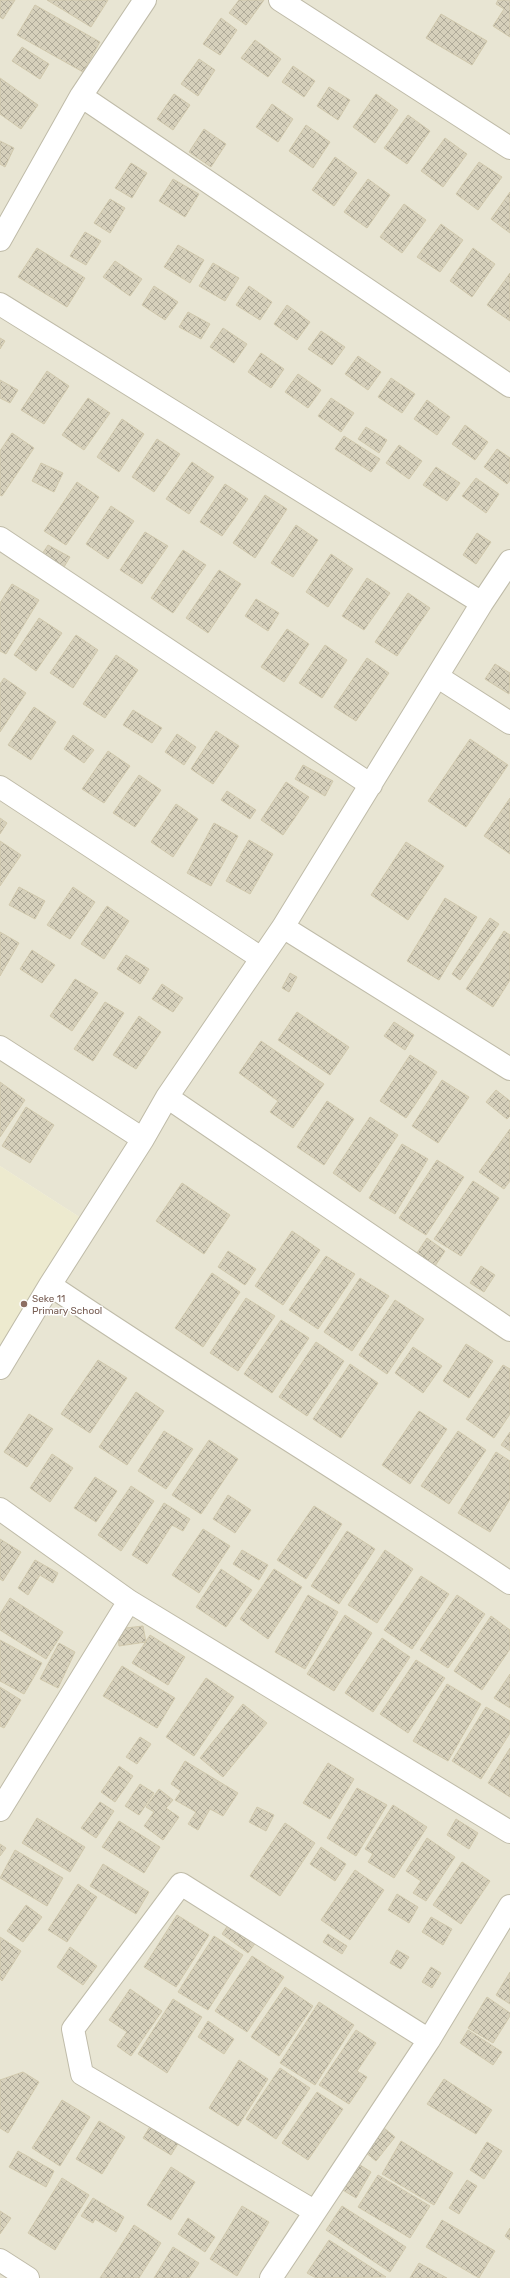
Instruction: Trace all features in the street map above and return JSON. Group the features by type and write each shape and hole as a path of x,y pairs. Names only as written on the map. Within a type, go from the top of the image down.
{"street":[{"path":"0,240 81,96 146,0"},
{"path":"280,0 510,148"},
{"path":"81,96 510,386"},
{"path":"0,304 482,604"},
{"path":"0,538 371,785"},
{"path":"0,1368 50,1285 143,1139 167,1097 283,927 482,604 510,562"},
{"path":"438,677 510,723"},
{"path":"0,787 261,958"},
{"path":"283,927 510,1069"},
{"path":"0,1047 143,1139"},
{"path":"167,1097 510,1330"},
{"path":"50,1285 162,1361 418,1521 510,1583"},
{"path":"0,1509 129,1601 510,1832"},
{"path":"0,1810 129,1601"},
{"path":"314,2211 82,2074 74,2029 181,1884 429,2040"},
{"path":"271,2278 314,2211 429,2040 510,1906"},
{"path":"0,2260 28,2278"}],"shaded area":[{"path":"0,0 510,0 510,2278 0,2278 0,1381 95,1227 0,1166"},
{"name":"Seke 11 Primary School","path":"0,1166 95,1227 0,1381"}],"building":[{"path":"0,0 15,0 3,19 0,17"},
{"path":"47,0 108,0 91,27"},
{"path":"239,0 264,0 246,25 229,13"},
{"path":"498,0 510,0 510,37 493,26 504,9 496,4"},
{"path":"35,5 100,42 83,72 17,35"},
{"path":"441,14 487,41 472,65 426,38"},
{"path":"221,18 237,30 220,55 203,44"},
{"path":"255,40 281,59 268,77 241,58"},
{"path":"22,47 49,64 40,79 12,61"},
{"path":"199,59 215,70 198,96 181,84"},
{"path":"293,66 315,81 304,97 282,82"},
{"path":"0,78 38,105 21,129 0,114"},
{"path":"329,87 350,100 338,120 317,106"},
{"path":"174,94 190,105 173,130 157,119"},
{"path":"376,94 398,110 375,143 353,127"},
{"path":"272,104 293,119 278,142 256,127"},
{"path":"408,115 430,131 407,164 384,148"},
{"path":"306,125 330,142 313,168 289,151"},
{"path":"204,129 226,144 211,167 189,152"},
{"path":"445,138 467,154 443,187 421,171"},
{"path":"0,141 14,148 5,167 0,164"},
{"path":"335,157 357,173 334,206 312,190"},
{"path":"479,162 502,177 478,210 456,194"},
{"path":"131,163 147,173 132,198 115,188"},
{"path":"173,179 199,194 185,217 159,201"},
{"path":"368,179 390,195 367,228 344,212"},
{"path":"510,192 510,233 491,219"},
{"path":"110,199 125,208 110,233 94,223"},
{"path":"404,204 426,220 402,253 380,237"},
{"path":"441,224 463,240 440,272 417,257"},
{"path":"85,232 101,241 86,265 70,256"},
{"path":"178,245 204,260 190,283 164,267"},
{"path":"37,248 85,278 67,307 18,277"},
{"path":"473,248 495,264 472,297 450,281"},
{"path":"115,261 142,279 130,296 103,277"},
{"path":"213,263 239,278 225,301 199,286"},
{"path":"510,273 510,321 487,305"},
{"path":"154,286 178,302 165,320 142,305"},
{"path":"249,286 272,302 260,320 236,305"},
{"path":"287,305 310,322 297,340 274,324"},
{"path":"188,312 210,324 201,339 179,327"},
{"path":"223,328 247,344 234,363 210,347"},
{"path":"321,331 345,347 332,365 308,349"},
{"path":"0,338 5,341 0,349"},
{"path":"261,353 284,369 271,388 248,372"},
{"path":"358,356 381,372 368,390 345,374"},
{"path":"47,371 69,386 44,424 21,410"},
{"path":"298,374 321,390 308,408 285,392"},
{"path":"391,378 415,394 402,413 378,397"},
{"path":"0,380 18,390 10,403 0,398"},
{"path":"88,398 110,413 84,450 62,435"},
{"path":"331,398 354,413 341,432 318,416"},
{"path":"427,400 450,417 437,435 414,419"},
{"path":"122,419 144,434 119,472 97,457"},
{"path":"465,425 488,442 475,460 452,444"},
{"path":"366,427 387,440 379,453 358,439"},
{"path":"12,433 34,448 2,496 0,495 0,451"},
{"path":"344,436 380,459 371,472 335,449"},
{"path":"157,439 180,454 154,492 132,477"},
{"path":"399,445 422,461 409,479 386,463"},
{"path":"497,449 510,458 510,480 507,484 484,467"},
{"path":"192,462 214,477 189,514 166,499"},
{"path":"41,463 63,473 54,492 32,481"},
{"path":"436,467 460,483 447,501 423,485"},
{"path":"476,478 499,494 486,513 462,496"},
{"path":"77,482 99,497 66,545 44,531"},
{"path":"225,484 248,499 222,536 200,522"},
{"path":"265,495 287,509 255,558 233,543"},
{"path":"111,506 134,521 108,559 86,544"},
{"path":"296,525 318,540 293,577 271,563"},
{"path":"145,532 168,546 142,584 120,570"},
{"path":"477,533 491,542 476,564 463,555"},
{"path":"48,545 70,557 64,567 42,554"},
{"path":"183,550 206,565 173,613 151,598"},
{"path":"331,554 353,569 328,607 306,592"},
{"path":"219,570 241,584 208,633 186,618"},
{"path":"367,578 390,593 364,630 342,616"},
{"path":"12,584 39,600 6,654 0,651 0,603"},
{"path":"408,593 430,608 397,656 375,642"},
{"path":"256,599 279,613 268,631 245,616"},
{"path":"39,618 62,633 36,671 14,655"},
{"path":"287,629 309,644 284,682 261,667"},
{"path":"76,635 98,650 73,688 50,673"},
{"path":"325,645 347,660 322,698 299,683"},
{"path":"116,655 138,670 105,718 83,704"},
{"path":"367,658 389,673 356,721 334,707"},
{"path":"495,664 510,673 509,694 485,679"},
{"path":"4,678 26,693 0,732 0,684"},
{"path":"34,707 56,722 31,760 8,745"},
{"path":"133,710 162,728 152,743 123,725"},
{"path":"216,731 239,746 213,784 191,769"},
{"path":"177,734 196,747 184,765 165,752"},
{"path":"73,735 94,750 84,763 64,749"},
{"path":"470,739 508,765 466,827 428,801"},
{"path":"108,751 130,766 104,803 82,789"},
{"path":"303,765 333,781 325,796 295,779"},
{"path":"139,775 161,790 135,827 113,813"},
{"path":"286,782 309,797 283,835 261,820"},
{"path":"227,791 256,810 250,819 221,800"},
{"path":"510,798 510,854 484,836"},
{"path":"176,804 198,819 173,857 151,842"},
{"path":"0,818 7,823 0,834"},
{"path":"214,823 238,836 211,886 187,873"},
{"path":"249,840 273,854 250,894 226,881"},
{"path":"0,841 21,855 0,886"},
{"path":"406,842 444,866 408,920 371,895"},
{"path":"19,887 45,901 35,919 9,905"},
{"path":"73,887 95,902 70,939 47,925"},
{"path":"445,898 477,917 439,980 407,961"},
{"path":"107,906 129,921 104,959 81,944"},
{"path":"490,918 499,924 460,980 452,974"},
{"path":"504,931 510,935 510,980 493,1007 466,989"},
{"path":"0,932 19,943 0,976"},
{"path":"32,950 55,965 42,983 20,969"},
{"path":"126,955 149,969 140,984 117,969"},
{"path":"290,973 297,977 289,992 282,988"},
{"path":"75,979 98,993 72,1031 50,1016"},
{"path":"162,984 183,998 173,1012 152,999"},
{"path":"105,1002 124,1013 93,1061 74,1049"},
{"path":"297,1012 349,1047 330,1075 278,1040"},
{"path":"139,1016 161,1032 136,1069 113,1055"},
{"path":"394,1022 414,1035 405,1050 384,1036"},
{"path":"261,1041 324,1084 293,1128 270,1112 278,1101 239,1073"},
{"path":"410,1055 437,1072 406,1118 380,1101"},
{"path":"442,1080 469,1097 438,1143 412,1126"},
{"path":"0,1082 25,1100 0,1137"},
{"path":"496,1090 510,1101 510,1116 507,1119 486,1102"},
{"path":"327,1101 354,1119 324,1165 297,1147"},
{"path":"26,1107 54,1125 30,1163 2,1146"},
{"path":"370,1117 398,1135 360,1192 333,1173"},
{"path":"510,1129 510,1181 504,1189 479,1172"},
{"path":"402,1144 428,1159 395,1214 369,1198"},
{"path":"437,1160 464,1177 426,1235 399,1218"},
{"path":"473,1181 499,1198 461,1256 434,1239"},
{"path":"182,1183 230,1215 204,1254 156,1221"},
{"path":"292,1231 320,1250 283,1305 255,1286"},
{"path":"427,1238 445,1251 435,1266 417,1253"},
{"path":"228,1251 256,1269 245,1285 218,1267"},
{"path":"326,1256 355,1274 318,1329 289,1310"},
{"path":"481,1266 495,1275 484,1292 470,1283"},
{"path":"212,1273 240,1292 203,1347 175,1328"},
{"path":"360,1278 389,1296 352,1351 324,1332"},
{"path":"246,1298 275,1316 238,1371 210,1353"},
{"path":"395,1300 424,1319 387,1374 359,1355"},
{"path":"281,1320 309,1338 272,1393 244,1374"},
{"path":"316,1342 344,1361 307,1416 279,1397"},
{"path":"466,1344 493,1361 469,1398 443,1381"},
{"path":"413,1347 442,1366 423,1393 395,1373"},
{"path":"98,1360 127,1378 90,1433 61,1414"},
{"path":"350,1364 378,1383 341,1438 313,1419"},
{"path":"503,1365 510,1369 510,1414 494,1438 466,1419"},
{"path":"136,1392 164,1411 127,1465 99,1447"},
{"path":"419,1411 447,1429 410,1484 382,1465"},
{"path":"29,1414 53,1429 27,1467 4,1452"},
{"path":"164,1431 193,1449 166,1489 138,1471"},
{"path":"458,1431 486,1450 449,1504 421,1486"},
{"path":"510,1432 510,1451 501,1445"},
{"path":"209,1440 238,1459 201,1514 172,1495"},
{"path":"496,1452 510,1461 510,1499 490,1532 458,1513"},
{"path":"52,1454 73,1468 50,1502 30,1488"},
{"path":"95,1477 117,1491 96,1522 74,1508"},
{"path":"131,1486 154,1501 121,1551 98,1535"},
{"path":"228,1495 251,1510 235,1533 213,1519"},
{"path":"164,1503 190,1519 183,1531 172,1525 147,1564 132,1555"},
{"path":"314,1506 342,1524 306,1579 277,1560"},
{"path":"203,1529 230,1546 199,1593 172,1575"},
{"path":"347,1531 375,1549 339,1604 311,1586"},
{"path":"0,1539 21,1552 3,1581 0,1579"},
{"path":"242,1550 268,1565 259,1580 233,1564"},
{"path":"385,1550 413,1569 377,1623 348,1605"},
{"path":"35,1560 58,1573 53,1583 40,1575 28,1595 18,1588"},
{"path":"221,1569 252,1590 226,1627 196,1607"},
{"path":"274,1569 302,1587 268,1639 240,1619"},
{"path":"421,1576 449,1594 412,1649 384,1630"},
{"path":"308,1595 338,1612 305,1669 275,1652"},
{"path":"457,1595 485,1614 448,1668 420,1650"},
{"path":"10,1598 63,1632 46,1659 0,1630 0,1614"},
{"path":"345,1615 372,1633 334,1691 307,1674"},
{"path":"491,1616 510,1630 510,1649 482,1690 454,1671"},
{"path":"143,1626 146,1642 119,1646 117,1629"},
{"path":"150,1635 185,1657 168,1685 132,1663"},
{"path":"382,1638 410,1657 373,1712 345,1693"},
{"path":"0,1640 42,1663 24,1694 0,1681"},
{"path":"59,1643 75,1652 58,1688 40,1679"},
{"path":"416,1660 445,1678 408,1733 380,1714"},
{"path":"122,1666 175,1698 157,1728 103,1696"},
{"path":"510,1674 510,1708 494,1698"},
{"path":"206,1678 234,1697 194,1756 166,1737"},
{"path":"447,1684 481,1704 448,1761 413,1741"},
{"path":"0,1687 21,1700 4,1728 0,1726"},
{"path":"243,1704 267,1723 223,1777 200,1758"},
{"path":"486,1707 510,1721 510,1733 481,1779 452,1761"},
{"path":"140,1737 151,1744 137,1764 126,1757"},
{"path":"510,1748 510,1797 488,1783"},
{"path":"185,1761 238,1793 223,1816 210,1809 198,1830 188,1824 196,1812 175,1800 181,1791 171,1784"},
{"path":"328,1763 354,1779 330,1819 303,1803"},
{"path":"119,1766 133,1776 115,1802 101,1792"},
{"path":"140,1784 154,1793 139,1815 125,1806"},
{"path":"357,1788 387,1805 356,1856 327,1838"},
{"path":"159,1789 173,1800 166,1808 179,1817 163,1840 144,1826 154,1812 146,1807"},
{"path":"100,1802 114,1811 96,1838 81,1828"},
{"path":"393,1805 427,1827 394,1878 368,1862 373,1854 365,1849"},
{"path":"257,1807 274,1815 266,1831 249,1822"},
{"path":"37,1818 85,1847 70,1872 22,1843"},
{"path":"456,1819 478,1833 469,1849 447,1835"},
{"path":"119,1821 160,1847 144,1873 102,1847"},
{"path":"285,1823 315,1843 280,1896 250,1876"},
{"path":"427,1838 455,1857 426,1901 413,1893 421,1881 406,1871"},
{"path":"0,1844 6,1848 0,1856"},
{"path":"321,1847 346,1864 335,1881 310,1864"},
{"path":"15,1850 63,1878 47,1906 0,1878"},
{"path":"462,1862 490,1881 461,1924 433,1905"},
{"path":"103,1864 149,1892 136,1914 90,1886"},
{"path":"355,1870 384,1890 350,1940 321,1920"},
{"path":"78,1884 97,1897 67,1942 48,1930"},
{"path":"397,1894 418,1907 409,1923 388,1910"},
{"path":"26,1905 42,1917 23,1942 7,1931"},
{"path":"177,1915 209,1935 176,1987 144,1967"},
{"path":"431,1917 452,1929 443,1945 422,1932"},
{"path":"230,1922 257,1941 248,1953 222,1934"},
{"path":"328,1934 347,1946 342,1954 323,1942"},
{"path":"214,1936 243,1955 208,2010 178,1992"},
{"path":"0,1937 21,1951 2,1981 0,1979"},
{"path":"70,1947 97,1966 83,1985 57,1967"},
{"path":"397,1950 409,1957 401,1969 390,1963"},
{"path":"252,1956 284,1977 247,2032 215,2011"},
{"path":"431,1967 441,1973 432,1988 422,1982"},
{"path":"510,1972 510,2004 496,1995"},
{"path":"285,1987 313,2006 279,2056 251,2037"},
{"path":"130,1989 162,2011 131,2056 117,2046 127,2032 109,2020"},
{"path":"487,1997 510,2013 510,2016 493,2043 468,2028"},
{"path":"173,1999 202,2017 167,2073 138,2054"},
{"path":"319,2002 354,2025 315,2085 280,2063"},
{"path":"208,2021 234,2039 224,2054 198,2037"},
{"path":"356,2030 376,2043 357,2071 367,2077 349,2104 319,2085"},
{"path":"468,2030 502,2052 493,2065 460,2043"},
{"path":"239,2060 268,2079 238,2126 209,2108"},
{"path":"280,2068 310,2088 276,2139 246,2119"},
{"path":"23,2072 39,2082 8,2133 0,2128 0,2080"},
{"path":"444,2079 492,2110 476,2134 427,2104"},
{"path":"317,2092 343,2109 308,2160 282,2143"},
{"path":"62,2100 90,2117 60,2166 32,2148"},
{"path":"99,2121 125,2137 102,2174 76,2159"},
{"path":"151,2125 179,2142 171,2155 143,2138"},
{"path":"384,2128 395,2137 376,2161 365,2152"},
{"path":"401,2141 453,2173 434,2205 382,2174"},
{"path":"487,2142 502,2151 484,2179 470,2170"},
{"path":"18,2151 54,2171 46,2187 9,2167"},
{"path":"357,2163 371,2172 356,2198 341,2189"},
{"path":"171,2167 195,2182 171,2220 147,2205"},
{"path":"378,2175 430,2206 410,2238 358,2207"},
{"path":"62,2178 89,2195 55,2250 28,2233"},
{"path":"467,2180 477,2186 459,2214 449,2208"},
{"path":"93,2198 124,2217 116,2232 95,2219 93,2223 81,2216"},
{"path":"242,2206 269,2222 237,2276 210,2259"},
{"path":"342,2206 406,2247 390,2272 326,2230"},
{"path":"0,2211 11,2218 0,2234"},
{"path":"188,2218 215,2237 205,2252 178,2234"},
{"path":"442,2220 495,2251 479,2278 426,2247"},
{"path":"134,2225 161,2243 139,2278 100,2278"},
{"path":"510,2228 510,2240 505,2236"},
{"path":"329,2240 386,2277 316,2278 307,2273"},
{"path":"173,2247 199,2263 189,2278 154,2278"},
{"path":"419,2263 447,2278 410,2278"}],"place":[{"name":"Seke 11 Primary School","path":"24,1304"}]}
